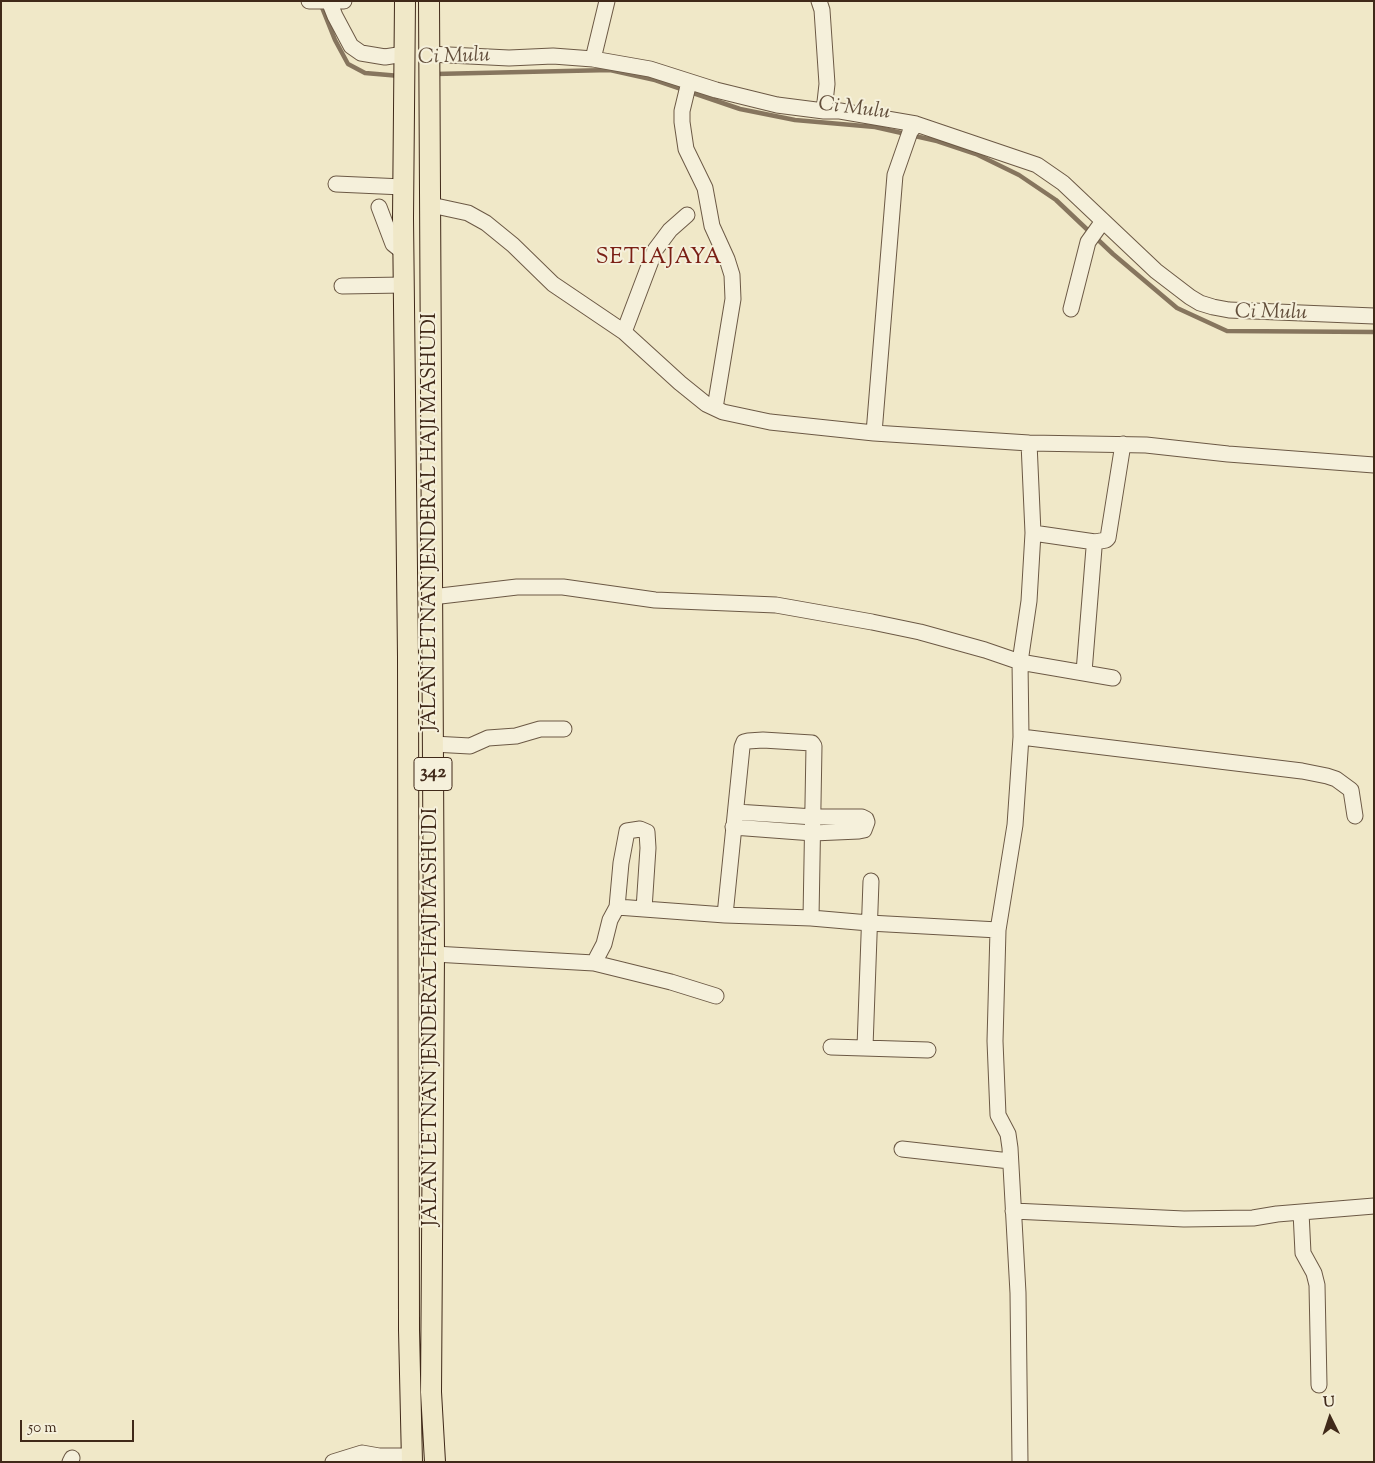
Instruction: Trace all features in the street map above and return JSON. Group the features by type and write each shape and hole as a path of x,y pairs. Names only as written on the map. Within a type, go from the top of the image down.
{"main road":[{"name":"JALAN LETNAN JENDERAL HAJI MASHUDI","path":"405,1 403,249 408,638 412,1459"},
{"name":"JALAN LETNAN JENDERAL HAJI MASHUDI","path":"429,1 434,954 431,1392 435,1462"}],"street":[{"path":"321,2 344,1"},
{"path":"593,59 607,1"},
{"path":"819,1 822,10 827,84 824,111"},
{"path":"321,2 335,16 351,46 361,53 385,57 404,57"},
{"path":"429,56 509,58 553,56 593,59 650,69 687,90 716,90 778,105 824,111 840,110 913,128 1037,165 1063,183 1095,231 1156,271 1200,303 1229,310 1374,316"},
{"path":"827,84 840,110"},
{"path":"687,90 682,122 686,149 705,188 712,226 732,275 733,299 715,408"},
{"path":"874,433 895,175 913,128"},
{"path":"336,184 403,187"},
{"path":"431,206 468,213 477,217 513,245 554,284 624,332 706,404 744,417 770,422 874,433 1029,443 1146,445 1228,454 1374,465"},
{"path":"379,207 393,244 403,249"},
{"path":"624,332 655,250 670,230 687,215"},
{"path":"1071,309 1095,231"},
{"path":"342,286 404,285"},
{"path":"1020,1462 1018,1292 1009,1139 998,1115 995,1041 998,930 1015,825 1021,738 1020,662 1029,600 1033,533 1029,443"},
{"path":"1033,533 1095,542 1106,540 1108,538 1123,444"},
{"path":"1084,672 1095,542"},
{"path":"432,597 517,587 563,587 655,600 776,605 920,632 1020,662 1113,678"},
{"path":"433,744 470,746 488,738 516,736 540,729 564,729"},
{"path":"1021,738 1302,771 1327,776 1336,779 1351,790 1355,816"},
{"path":"725,915 741,754 744,742 764,740 814,745 811,918"},
{"path":"734,819 813,825"},
{"path":"594,963 604,944 610,920 618,907 621,863 626,831 640,830 647,832 648,848 644,909"},
{"path":"865,1047 871,881"},
{"path":"618,907 725,915 811,918 998,930"},
{"path":"434,954 594,963 671,982 716,996"},
{"path":"831,1047 928,1050"},
{"path":"902,1149 1010,1161"},
{"path":"1013,1211 1184,1219 1252,1218 1374,1206"},
{"path":"1301,1212 1303,1253 1314,1273 1317,1285 1318,1385"},
{"path":"333,1462 362,1453 412,1459"}],"waterway":[{"name":"Ci Mulu","path":"321,5 335,40 348,64 365,73 400,76"},
{"name":"Ci Mulu","path":"435,74 610,70 655,80 740,109 795,120 875,127 937,141 976,154 1019,175 1056,200 1113,254 1177,308 1227,331 1374,332"}],"district":[{"name":"SETIAJAYA","path":"659,259"}]}
